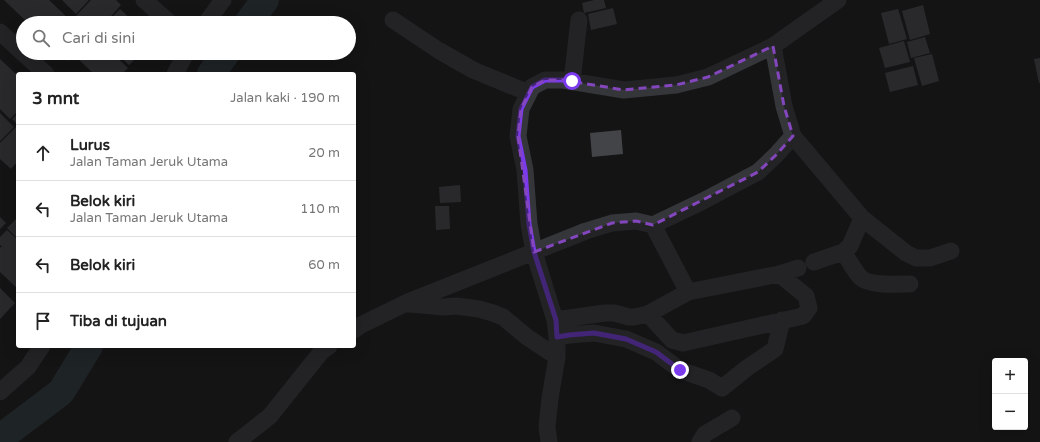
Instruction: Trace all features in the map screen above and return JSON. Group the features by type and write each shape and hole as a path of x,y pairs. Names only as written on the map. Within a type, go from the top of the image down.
{"street":[{"path":"144,0 162,16"},
{"path":"211,16 223,0"},
{"path":"549,442 547,427 556,357 556,320 534,252 529,224 525,170 518,136 521,109 528,93 532,87 545,80 572,81 624,90 676,85 708,77 773,46 838,0"},
{"path":"393,20 438,50 473,70 528,93"},
{"path":"572,81 579,20"},
{"path":"0,32 16,47"},
{"path":"773,46 784,106 793,136 862,218 906,253 916,258 930,258 951,251"},
{"path":"31,60 44,72"},
{"path":"176,72 182,60"},
{"path":"356,329 405,304 586,231 612,223 636,221 653,225 758,172 793,136"},
{"path":"814,262 843,252 850,246 862,218"},
{"path":"653,225 688,292"},
{"path":"843,252 861,278 869,282 910,284"},
{"path":"556,320 605,313 614,313 629,317 648,314 688,292 779,274 798,268"},
{"path":"648,314 672,340 683,343 803,316 809,308 806,296 779,274"},
{"path":"405,304 444,307 456,306 493,313 503,317 527,337 556,357"},
{"path":"557,337 594,333 626,339 656,352 680,370 709,380 722,388 774,349 782,320"},
{"path":"0,392 28,367 41,348"},
{"path":"237,442 270,416 322,351 326,348"},
{"path":"700,442 705,434 732,418"}],"highlighted area":[{"path":"773,46 784,106 793,136 758,172 653,225 636,221 612,223 534,252 518,136 521,109 532,87 545,80 563,80 624,90 676,85 708,77"}],"building":[{"path":"4,0 49,0 66,16 21,16"},
{"path":"62,0 89,0 76,14"},
{"path":"91,0 116,0 121,5 111,16 76,16"},
{"path":"594,0 604,0 606,8 584,13 582,3"},
{"path":"923,5 930,34 910,40 902,11"},
{"path":"613,8 617,24 591,30 588,14"},
{"path":"120,9 128,16 113,16"},
{"path":"898,9 907,39 889,44 881,13"},
{"path":"925,37 930,53 911,58 907,42"},
{"path":"904,41 910,62 885,68 879,48"},
{"path":"932,54 939,81 922,86 914,58"},
{"path":"1040,58 1040,83 1039,83 1034,59"},
{"path":"0,59 16,74 16,113 10,119 0,109"},
{"path":"79,60 119,60 128,68 124,72 92,72"},
{"path":"124,60 134,60 129,65"},
{"path":"913,66 918,85 890,92 885,73"},
{"path":"0,113 14,127 0,141"},
{"path":"16,115 16,123 12,119"},
{"path":"16,127 16,163 11,169 0,159 0,143"},
{"path":"621,130 623,154 592,157 590,133"},
{"path":"460,185 461,202 440,203 439,187"},
{"path":"435,206 449,206 450,229 436,230"},
{"path":"0,217 6,223 0,229"},
{"path":"16,219 16,237 7,228"},
{"path":"7,230 16,238 16,287 0,272 0,248 2,246 0,245 0,237"},
{"path":"0,288 15,303 0,319"}],"waterway":[{"path":"253,16 265,0"},
{"path":"212,72 221,60"},
{"path":"0,438 61,392 88,348"}],"route":[{"path":"572,81 545,80 532,87 521,109 518,136 525,170 529,224 534,252 556,320 557,337 594,333 626,339 656,352 680,370"}]}
